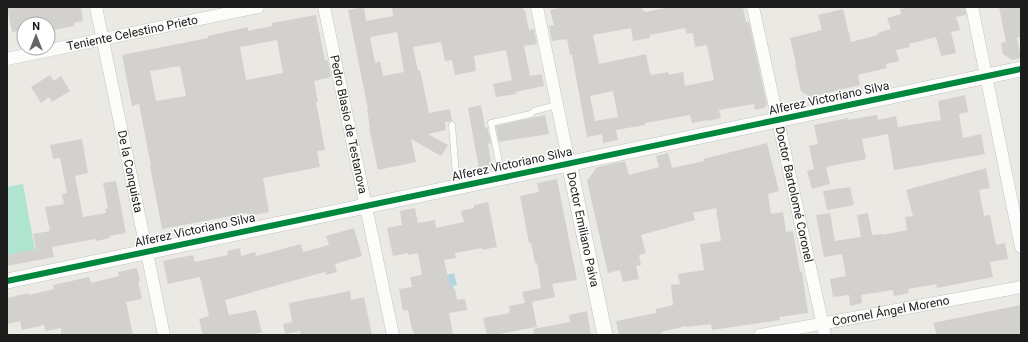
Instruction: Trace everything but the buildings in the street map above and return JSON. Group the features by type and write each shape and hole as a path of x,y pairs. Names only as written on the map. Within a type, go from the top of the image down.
{"street":[{"name":"De la Conquista","path":"96,7 164,335"},
{"name":"Teniente Celestino Prieto","path":"7,59 258,7"},
{"name":"Pedro Blasio de Testanova","path":"324,7 392,335"},
{"name":"Doctor Emiliano Paiva","path":"537,7 605,335"},
{"name":"Doctor Bartolomé Coronel","path":"753,7 824,329"},
{"path":"972,7 1021,247"},
{"name":"Alferez Victoriano Silva","path":"7,281 1021,70"},
{"name":"Coronel Ángel Moreno","path":"760,335 824,329 1021,287"}],"lane":[{"path":"502,177 491,123 530,114 534,111 557,105"},
{"path":"452,125 456,187"}],"green space":[{"path":"23,184 36,256 7,261 7,187"}],"water":[{"path":"454,273 457,285 453,286 454,291 447,293 437,277"}],"cycle path":[{"path":"7,281 1021,69"}]}
